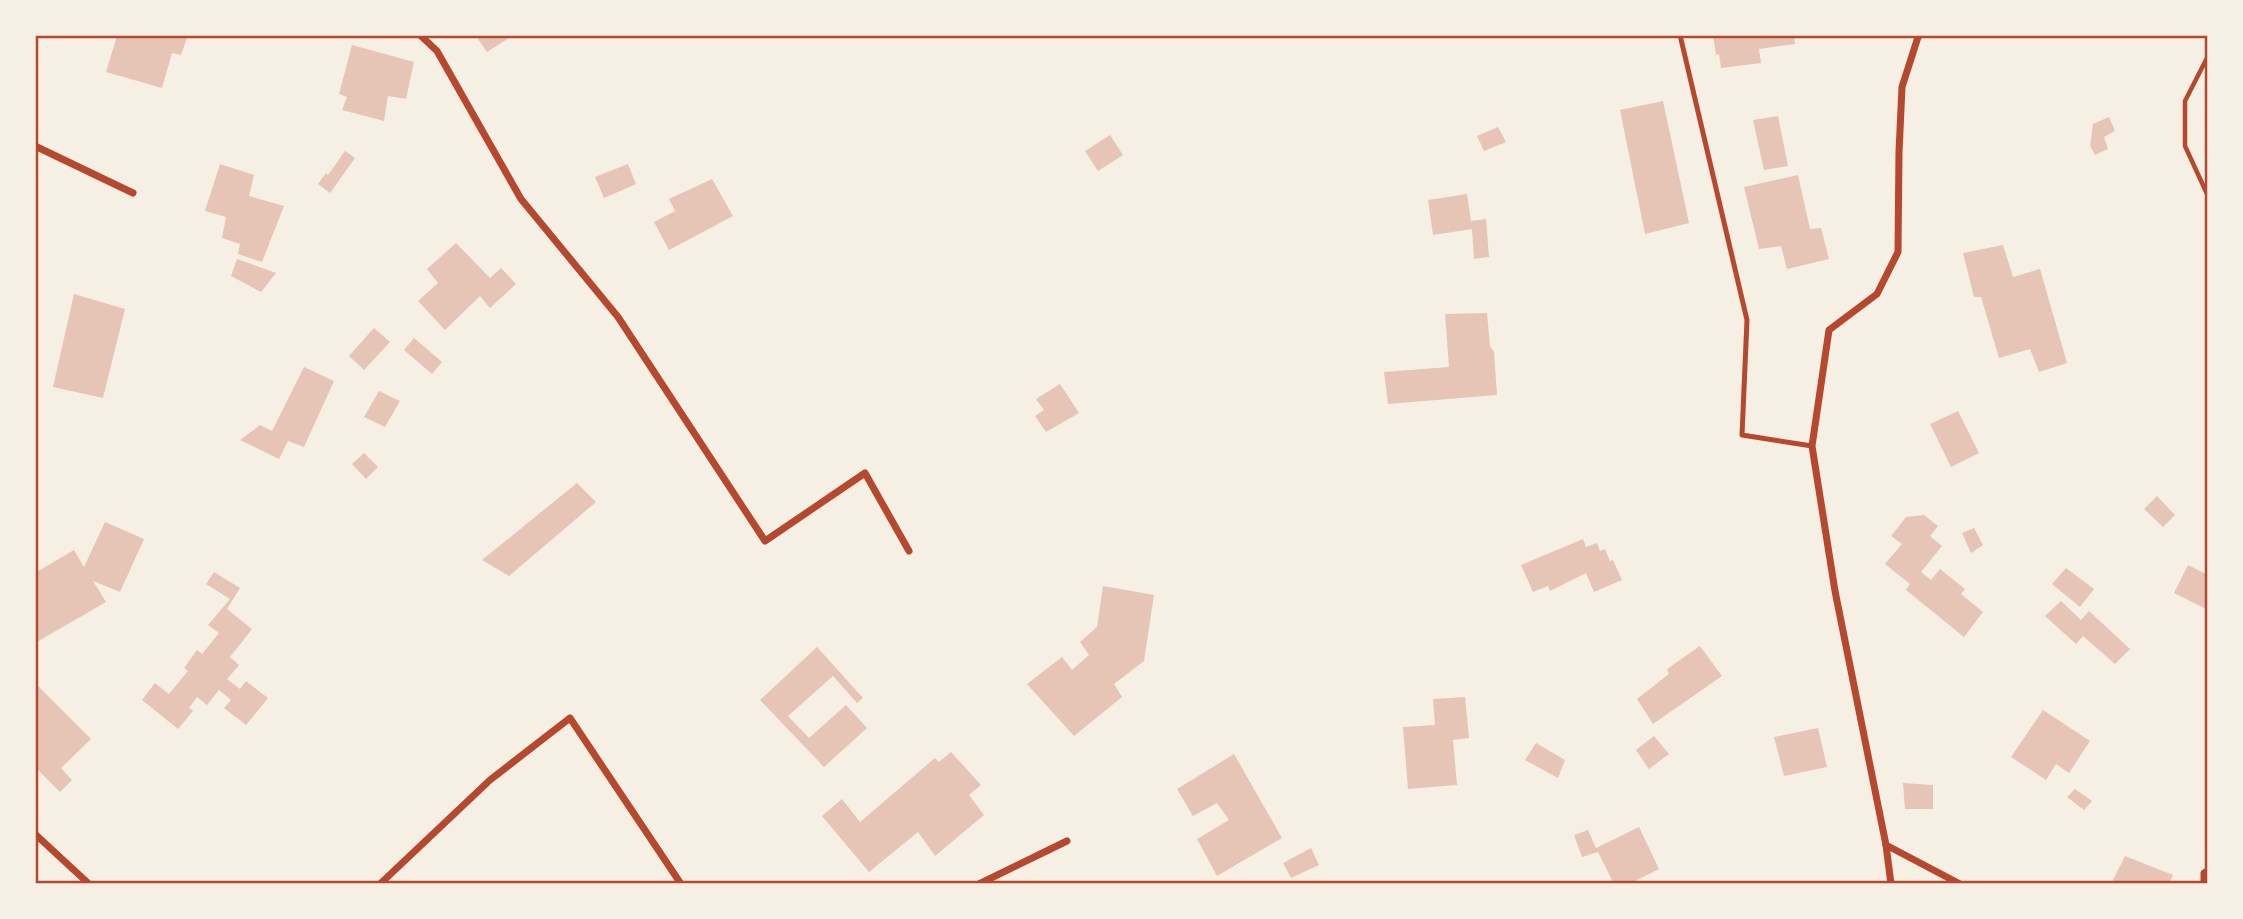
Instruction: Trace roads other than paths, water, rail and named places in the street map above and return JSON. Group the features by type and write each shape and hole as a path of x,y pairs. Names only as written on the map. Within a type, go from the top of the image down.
{"street":[{"path":"421,35 438,51 521,199 618,317 765,541 865,473 909,551"},
{"path":"1891,884 1886,845 1835,591 1812,446 1829,330 1877,294 1898,252 1902,87 1920,35"},
{"path":"35,148 132,193"},
{"path":"380,884 490,780 570,718 681,884"},
{"path":"35,834 89,884"},
{"path":"979,884 1067,841"},
{"path":"1886,845 1961,884"},
{"path":"2204,884 2204,873 2208,871"}],"lane":[{"path":"1680,35 1747,320 1742,435 1812,446"}]}
